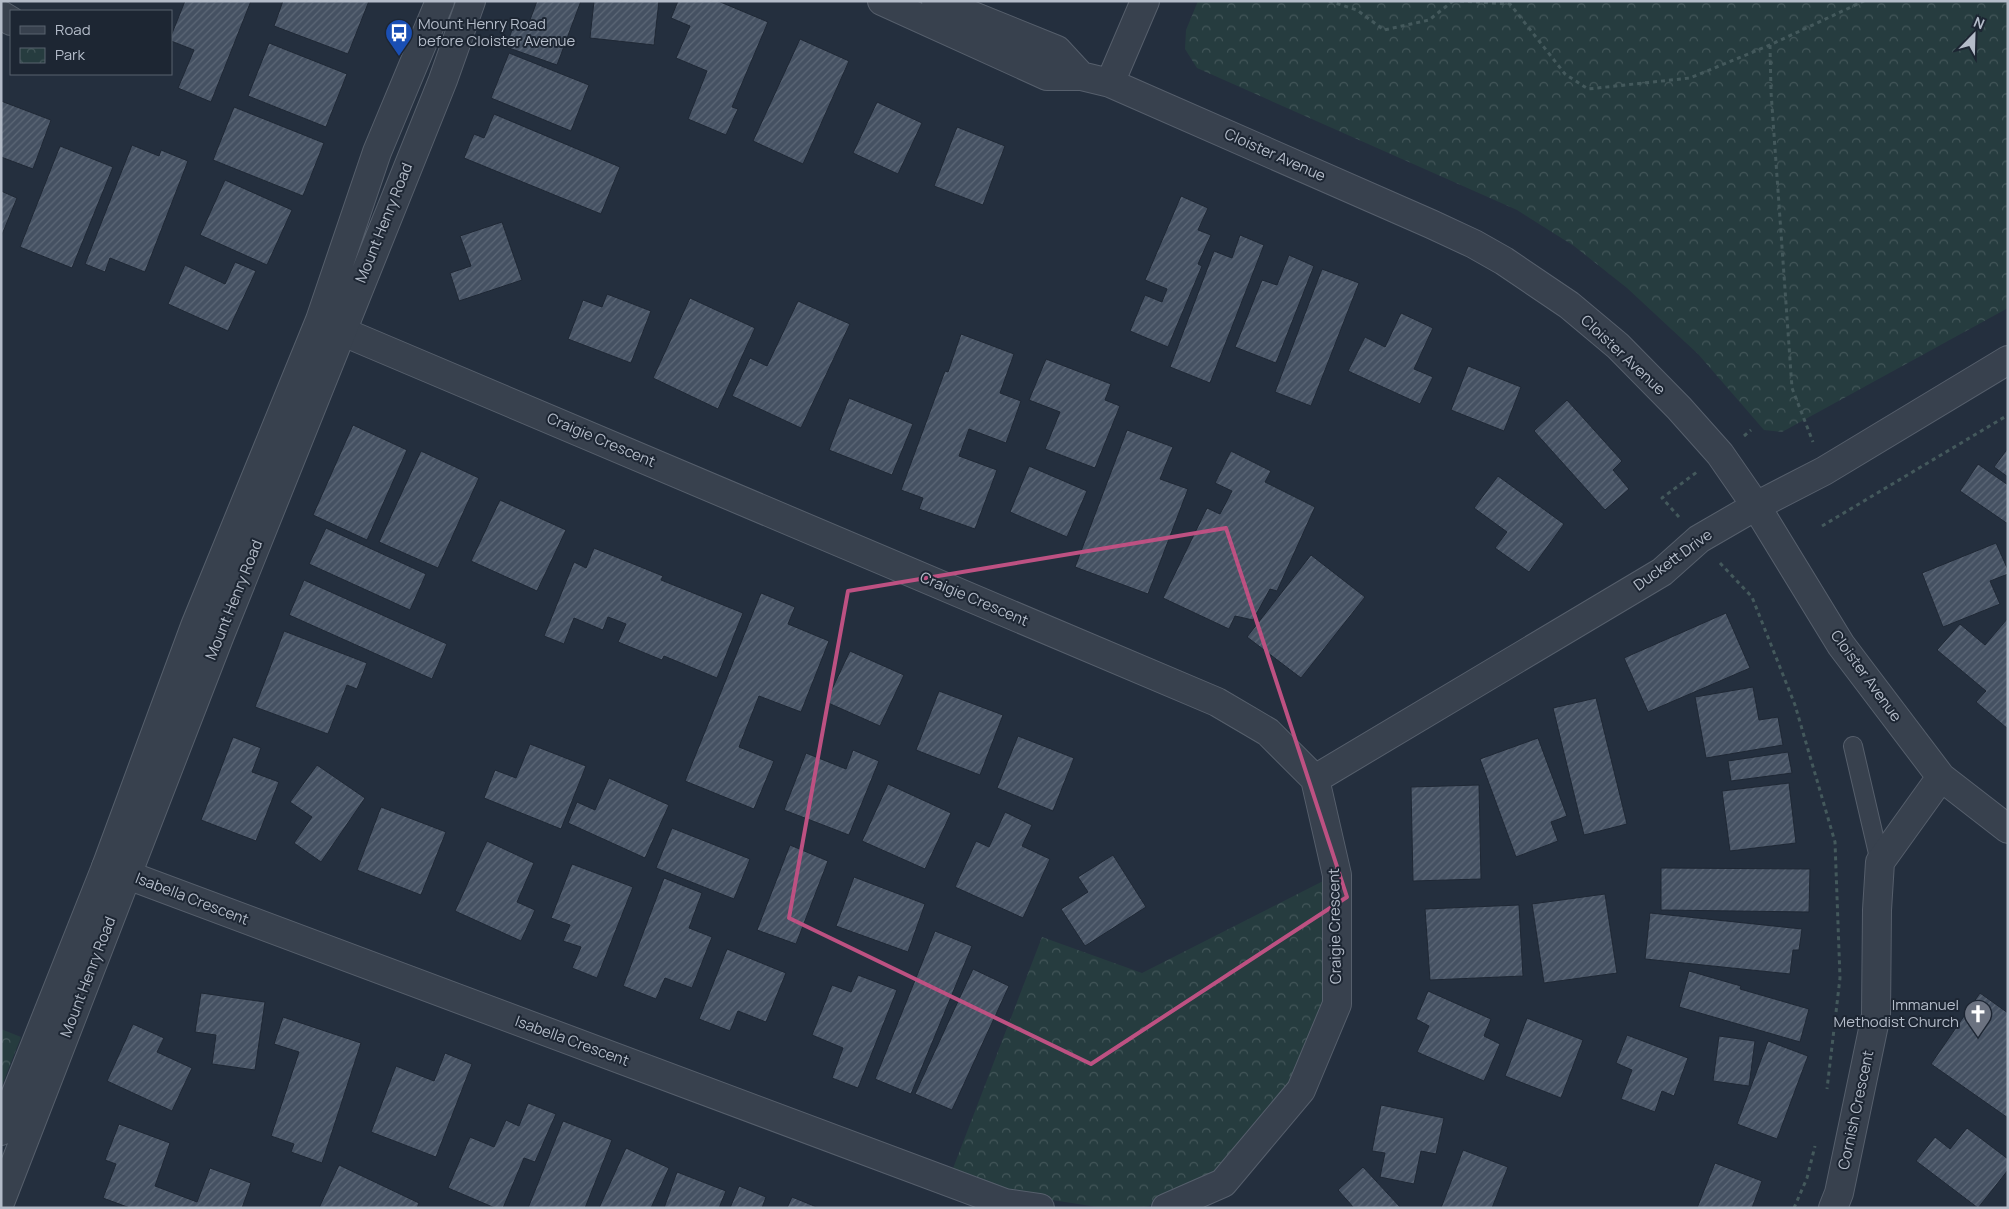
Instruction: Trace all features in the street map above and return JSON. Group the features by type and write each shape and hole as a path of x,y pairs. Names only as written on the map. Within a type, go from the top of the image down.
{"street":[{"name":"Mount Henry Road","path":"1,1131 224,625 330,325 377,152 440,1"},
{"name":"Mount Henry Road","path":"330,325 443,80 471,1"},
{"name":"Cloister Avenue","path":"882,1 1047,76 1080,76 1110,83 1440,228 1474,244 1528,275 1569,305 1611,340 1651,378 1720,454 1756,506 1841,645 1941,777 2008,829"},
{"path":"936,1 1057,50 1080,76"},
{"path":"1110,83 1145,1"},
{"name":"Craigie Crescent","path":"330,325 1217,702 1268,732 1315,778 1337,875 1337,1004 1301,1090 1223,1183 1166,1208"},
{"name":"Duckett Drive","path":"1315,778 1662,572 1698,539 1824,471 2008,360"},
{"path":"1880,862 1941,777"},
{"name":"Cornish Crescent","path":"1833,1208 1876,1015 1877,910 1880,862"},
{"name":"Mount Henry Road","path":"1,1200 116,871"},
{"name":"Isabella Crescent","path":"116,871 1005,1203 1040,1208"}],"lane":[{"name":"Cornish Crescent","path":"1853,746 1880,862"}],"path":[{"path":"1329,1 1357,10 1384,30 1429,20 1454,1"},
{"path":"1460,1 1510,4 1565,74 1588,89 1690,78 1770,45 1864,1"},
{"path":"1770,45 1771,92 1792,388 1824,471"},
{"path":"1822,526 2008,415"},
{"path":"1662,498 1752,597 1795,705 1834,842 1840,978 1827,1091"},
{"path":"1794,1208 1807,1178 1816,1144"}],"highlighted area":[{"path":"1226,528 1347,897 1091,1064 789,918 848,591"}],"green space":[{"path":"1198,1 2008,1 2008,308 1782,432 1764,430 1698,354 1627,288 1574,246 1517,210 1197,68 1185,49 1186,30"},
{"path":"1331,877 1328,1001 1292,1087 1216,1177 1144,1208 1104,1208 1006,1193 952,1171 1042,937 1142,973"},
{"path":"1,1029 21,1037 1,1088"}],"building":[{"path":"185,1 251,1 211,102 178,88 194,50 172,41 172,34"},
{"path":"283,1 369,1 348,54 274,26"},
{"path":"537,1 581,1 557,65 506,47 514,24 527,28"},
{"path":"594,1 659,1 654,45 590,38"},
{"path":"678,1 718,1 768,22 732,107 738,109 726,135 688,119 707,71 676,58 690,26 671,18"},
{"path":"800,39 849,61 803,164 753,141"},
{"path":"269,43 347,74 326,127 248,96"},
{"path":"509,53 589,85 571,131 491,98"},
{"path":"1,101 51,120 33,169 1,157"},
{"path":"877,102 922,123 898,174 853,153"},
{"path":"234,107 324,143 303,196 213,160"},
{"path":"494,114 620,167 601,214 464,158 474,134 484,138"},
{"path":"957,127 1005,146 983,205 934,186"},
{"path":"132,145 159,156 161,150 188,161 145,272 110,258 105,272 85,264"},
{"path":"60,146 113,167 72,268 20,247"},
{"path":"225,180 292,210 267,265 200,235"},
{"path":"1,191 17,198 1,237"},
{"path":"1181,196 1208,208 1198,230 1211,235 1198,264 1202,266 1168,347 1130,331 1145,295 1162,302 1167,289 1145,280"},
{"path":"502,222 522,280 459,301 450,273 471,266 460,236"},
{"path":"1240,235 1264,245 1210,383 1170,367 1214,251 1232,258"},
{"path":"1289,255 1314,266 1276,363 1235,347 1262,280 1277,285"},
{"path":"235,262 256,271 228,331 168,304 185,265 225,284"},
{"path":"1322,269 1359,283 1311,406 1275,392"},
{"path":"607,294 651,311 631,363 568,339 583,300 602,307"},
{"path":"690,298 755,328 718,409 653,378"},
{"path":"798,301 850,324 801,428 732,396 750,358 767,366"},
{"path":"1401,313 1433,328 1414,369 1433,377 1420,404 1348,371 1365,337 1385,347"},
{"path":"961,334 1014,354 1000,393 1021,401 1006,443 969,429 959,456 997,470 975,529 919,509 923,498 901,490 945,371 948,372"},
{"path":"1046,359 1111,384 1105,400 1120,406 1095,468 1045,449 1060,412 1029,400"},
{"path":"1468,366 1521,387 1504,431 1451,410"},
{"path":"849,398 913,424 892,475 829,450"},
{"path":"1567,400 1622,461 1613,470 1629,489 1605,510 1534,431"},
{"path":"353,425 407,450 367,540 313,515"},
{"path":"1127,430 1173,447 1160,479 1188,489 1148,594 1075,567"},
{"path":"2008,448 2008,477 1994,467"},
{"path":"421,451 479,478 438,568 379,542"},
{"path":"1231,451 1271,471 1265,482 1315,507 1277,591 1270,589 1253,620 1235,616 1229,629 1163,598 1207,508 1220,514 1232,491 1215,483"},
{"path":"1978,464 2008,485 2008,524 1960,491"},
{"path":"1029,466 1087,491 1067,537 1010,512"},
{"path":"1498,476 1564,524 1529,572 1495,548 1507,532 1474,508"},
{"path":"500,500 566,530 537,591 471,561"},
{"path":"326,528 426,574 410,610 309,564"},
{"path":"1996,543 2008,570 2008,574 1990,581 2000,604 1943,627 1922,573"},
{"path":"594,548 663,576 661,580 743,613 717,678 664,656 662,660 618,642 626,624 608,617 603,630 574,618 564,644 544,636 574,562 586,568"},
{"path":"1311,555 1365,597 1301,678 1247,637"},
{"path":"304,580 447,644 432,679 289,615"},
{"path":"761,593 795,607 788,624 829,641 801,712 759,696 739,747 774,761 754,809 685,781"},
{"path":"1726,613 1750,668 1648,712 1624,658"},
{"path":"2008,618 2008,729 1976,702 1986,691 1937,650 1960,624 1985,645"},
{"path":"284,631 367,663 357,689 347,685 328,734 255,707"},
{"path":"850,651 904,675 880,726 826,702"},
{"path":"1753,687 1759,720 1778,717 1783,745 1706,758 1695,697"},
{"path":"939,691 1003,715 980,775 916,750"},
{"path":"1596,698 1627,824 1584,835 1553,708"},
{"path":"1018,736 1074,758 1053,811 997,788"},
{"path":"233,737 261,748 252,772 279,782 256,841 201,820"},
{"path":"1538,738 1567,816 1551,822 1558,841 1516,857 1480,759"},
{"path":"530,744 586,766 561,829 484,798 495,770 516,778"},
{"path":"853,750 879,761 849,835 784,810 806,753 846,769"},
{"path":"1788,752 1792,773 1731,781 1728,761"},
{"path":"317,765 365,798 321,862 294,843 312,817 290,802"},
{"path":"609,778 669,805 645,858 568,823 577,802 595,810"},
{"path":"1789,783 1796,843 1730,851 1722,791"},
{"path":"888,784 951,813 925,869 862,841"},
{"path":"1479,785 1481,879 1413,881 1411,787"},
{"path":"381,807 446,832 421,895 357,870"},
{"path":"1005,812 1032,825 1022,846 1050,859 1023,918 955,887 976,841 989,847"},
{"path":"672,828 750,859 734,899 656,868"},
{"path":"487,841 534,863 517,902 535,910 521,941 455,911"},
{"path":"790,845 828,861 796,944 757,930"},
{"path":"1113,855 1146,907 1085,946 1061,909 1088,892 1078,877"},
{"path":"572,864 633,887 597,978 572,968 581,947 563,941 570,925 551,918"},
{"path":"1661,868 1810,869 1809,912 1661,910"},
{"path":"854,877 925,904 908,952 836,926"},
{"path":"664,878 702,893 689,928 712,937 692,988 665,978 656,999 623,986"},
{"path":"1605,894 1617,973 1544,983 1532,904"},
{"path":"1519,905 1523,976 1430,980 1425,909"},
{"path":"1650,913 1802,929 1799,950 1793,950 1790,974 1645,959"},
{"path":"935,931 972,946 911,1094 875,1079"},
{"path":"727,949 786,973 766,1022 738,1011 730,1031 699,1019"},
{"path":"973,969 1009,986 952,1110 915,1094"},
{"path":"1689,971 1741,986 1740,989 1809,1009 1800,1042 1679,1007"},
{"path":"858,975 897,990 858,1088 832,1078 843,1048 812,1035 832,985 851,992"},
{"path":"1428,991 1491,1019 1484,1036 1500,1044 1484,1081 1417,1052 1429,1026 1416,1019"},
{"path":"201,993 265,1002 255,1070 212,1064 216,1035 195,1032"},
{"name":"Immanuel Methodist Church","path":"1980,993 2008,1013 2008,1118 1931,1064"},
{"path":"283,1017 361,1043 322,1163 291,1152 294,1144 271,1136 299,1052 274,1044"},
{"path":"1527,1018 1583,1040 1561,1098 1505,1076"},
{"path":"133,1024 164,1038 157,1052 192,1068 172,1111 107,1081"},
{"path":"1627,1035 1688,1058 1674,1096 1662,1091 1655,1112 1621,1099 1632,1070 1616,1063"},
{"path":"1719,1036 1755,1041 1749,1086 1713,1081"},
{"path":"1768,1041 1808,1056 1777,1139 1737,1124"},
{"path":"445,1053 472,1064 436,1157 371,1132 396,1066 434,1081"},
{"path":"528,1103 556,1114 535,1162 524,1158 503,1208 495,1208 448,1188 470,1137 494,1147 506,1120 519,1126"},
{"path":"1381,1105 1444,1118 1436,1154 1421,1151 1414,1184 1380,1177 1385,1153 1372,1151"},
{"path":"563,1121 612,1140 585,1208 528,1208"},
{"path":"119,1124 170,1143 155,1186 197,1202 210,1168 251,1183 242,1208 130,1208 103,1198 116,1164 105,1160"},
{"path":"1967,1128 2008,1159 2008,1170 1978,1208 1916,1161 1935,1137 1950,1149"},
{"path":"626,1148 669,1168 651,1208 599,1208"},
{"path":"1463,1150 1508,1167 1492,1208 1441,1208"},
{"path":"1715,1163 1762,1181 1752,1208 1697,1208"},
{"path":"339,1165 419,1203 417,1208 319,1208"},
{"path":"1363,1167 1401,1208 1354,1208 1338,1190"},
{"path":"677,1172 726,1191 719,1208 664,1208"},
{"path":"739,1186 766,1197 762,1208 730,1208"},
{"path":"792,1197 819,1208 787,1208"}],"place":[{"name":"Mount Henry Road before Cloister Avenue","path":"399,57"},
{"name":"Immanuel Methodist Church","path":"1978,1038"}]}
